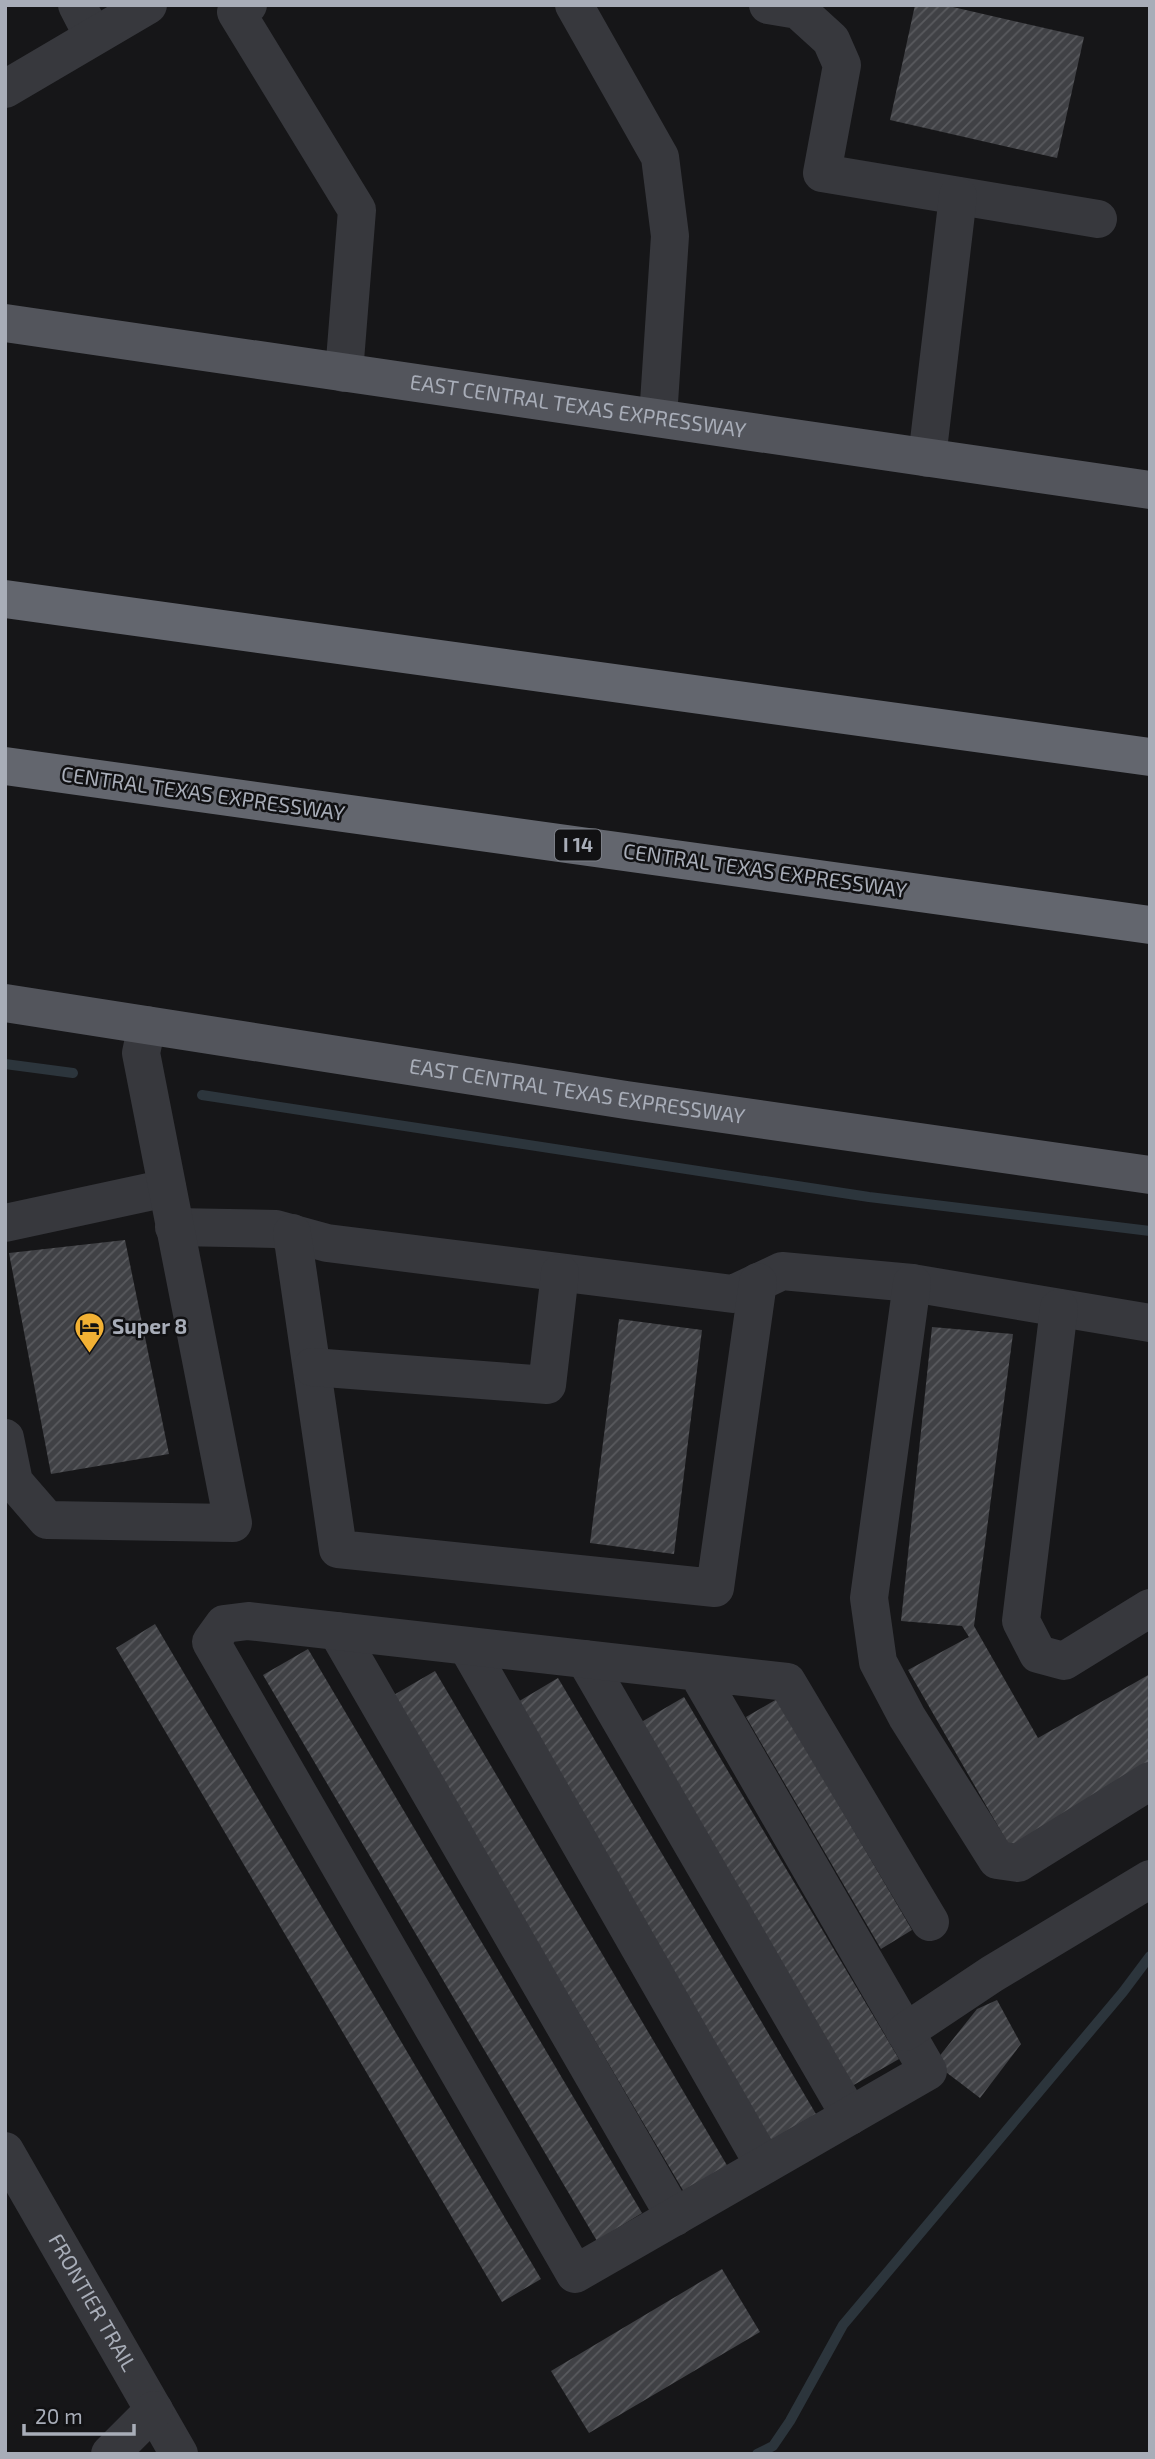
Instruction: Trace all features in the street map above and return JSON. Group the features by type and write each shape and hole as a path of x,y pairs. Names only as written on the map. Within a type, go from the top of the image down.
{"highway":[{"path":"5,599 1150,757"},
{"name":"CENTRAL TEXAS EXPRESSWAY","path":"5,766 1150,925"}],"main road":[{"name":"EAST CENTRAL TEXAS EXPRESSWAY","path":"5,323 1150,491"},
{"name":"EAST CENTRAL TEXAS EXPRESSWAY","path":"5,1003 626,1100 1150,1175"}],"street":[{"path":"5,89 85,21 148,5"},
{"path":"248,5 236,12 357,210 344,373"},
{"path":"574,5 660,157 670,236 658,418"},
{"path":"768,5 798,10 831,40 842,65 822,173 1098,219"},
{"path":"927,458 958,196"},
{"path":"5,1438 14,1482 47,1520 233,1524 141,1053 147,1025"},
{"path":"5,1223 167,1188"},
{"path":"174,1227 276,1228 327,1243 733,1294 782,1271 912,1283 1150,1323"},
{"path":"292,1233 338,1549 715,1588 758,1282"},
{"path":"312,1367 547,1385 560,1273"},
{"path":"912,1283 869,1598 878,1662 907,1717 997,1860 1018,1863 1150,1781"},
{"path":"1059,1308 1021,1621 1038,1654 1064,1661 1150,1608"},
{"path":"697,1672 928,2071 575,2274 211,1642 224,1624 248,1621 787,1682 930,1922"},
{"path":"337,1631 675,2217"},
{"path":"467,1646 764,2165"},
{"path":"585,1659 850,2116"},
{"path":"905,2032 992,1974 1150,1879"},
{"name":"FRONTIER TRAIL","path":"5,2151 179,2454"},
{"path":"110,2454 154,2410"}],"building":[{"path":"915,5 944,5 1084,37 1057,158 890,120"},
{"name":"Super 8","path":"125,1240 169,1454 51,1474 9,1253"},
{"path":"619,1319 702,1330 674,1554 590,1543"},
{"path":"932,1327 1013,1334 974,1626 1038,1738 1150,1674 1150,1765 1010,1847 908,1670 969,1637 962,1626 901,1621"},
{"path":"155,1624 541,2279 502,2302 116,1648"},
{"path":"308,1649 642,2213 597,2241 263,1675"},
{"path":"435,1671 728,2167 684,2192 392,1696"},
{"path":"558,1678 816,2114 768,2142 511,1706"},
{"path":"684,1697 899,2059 852,2086 638,1724"},
{"path":"777,1699 912,1930 881,1949 746,1717"},
{"path":"997,2000 1021,2044 980,2098 934,2063 977,2009"},
{"path":"722,2269 760,2332 589,2433 551,2371"}],"waterway":[{"path":"5,1064 73,1073"},
{"path":"202,1095 869,1197 1150,1231"},
{"path":"757,2454 773,2446 790,2421 843,2325 1123,1992 1150,1956"}],"place":[{"name":"Super 8","path":"89,1354"}]}
